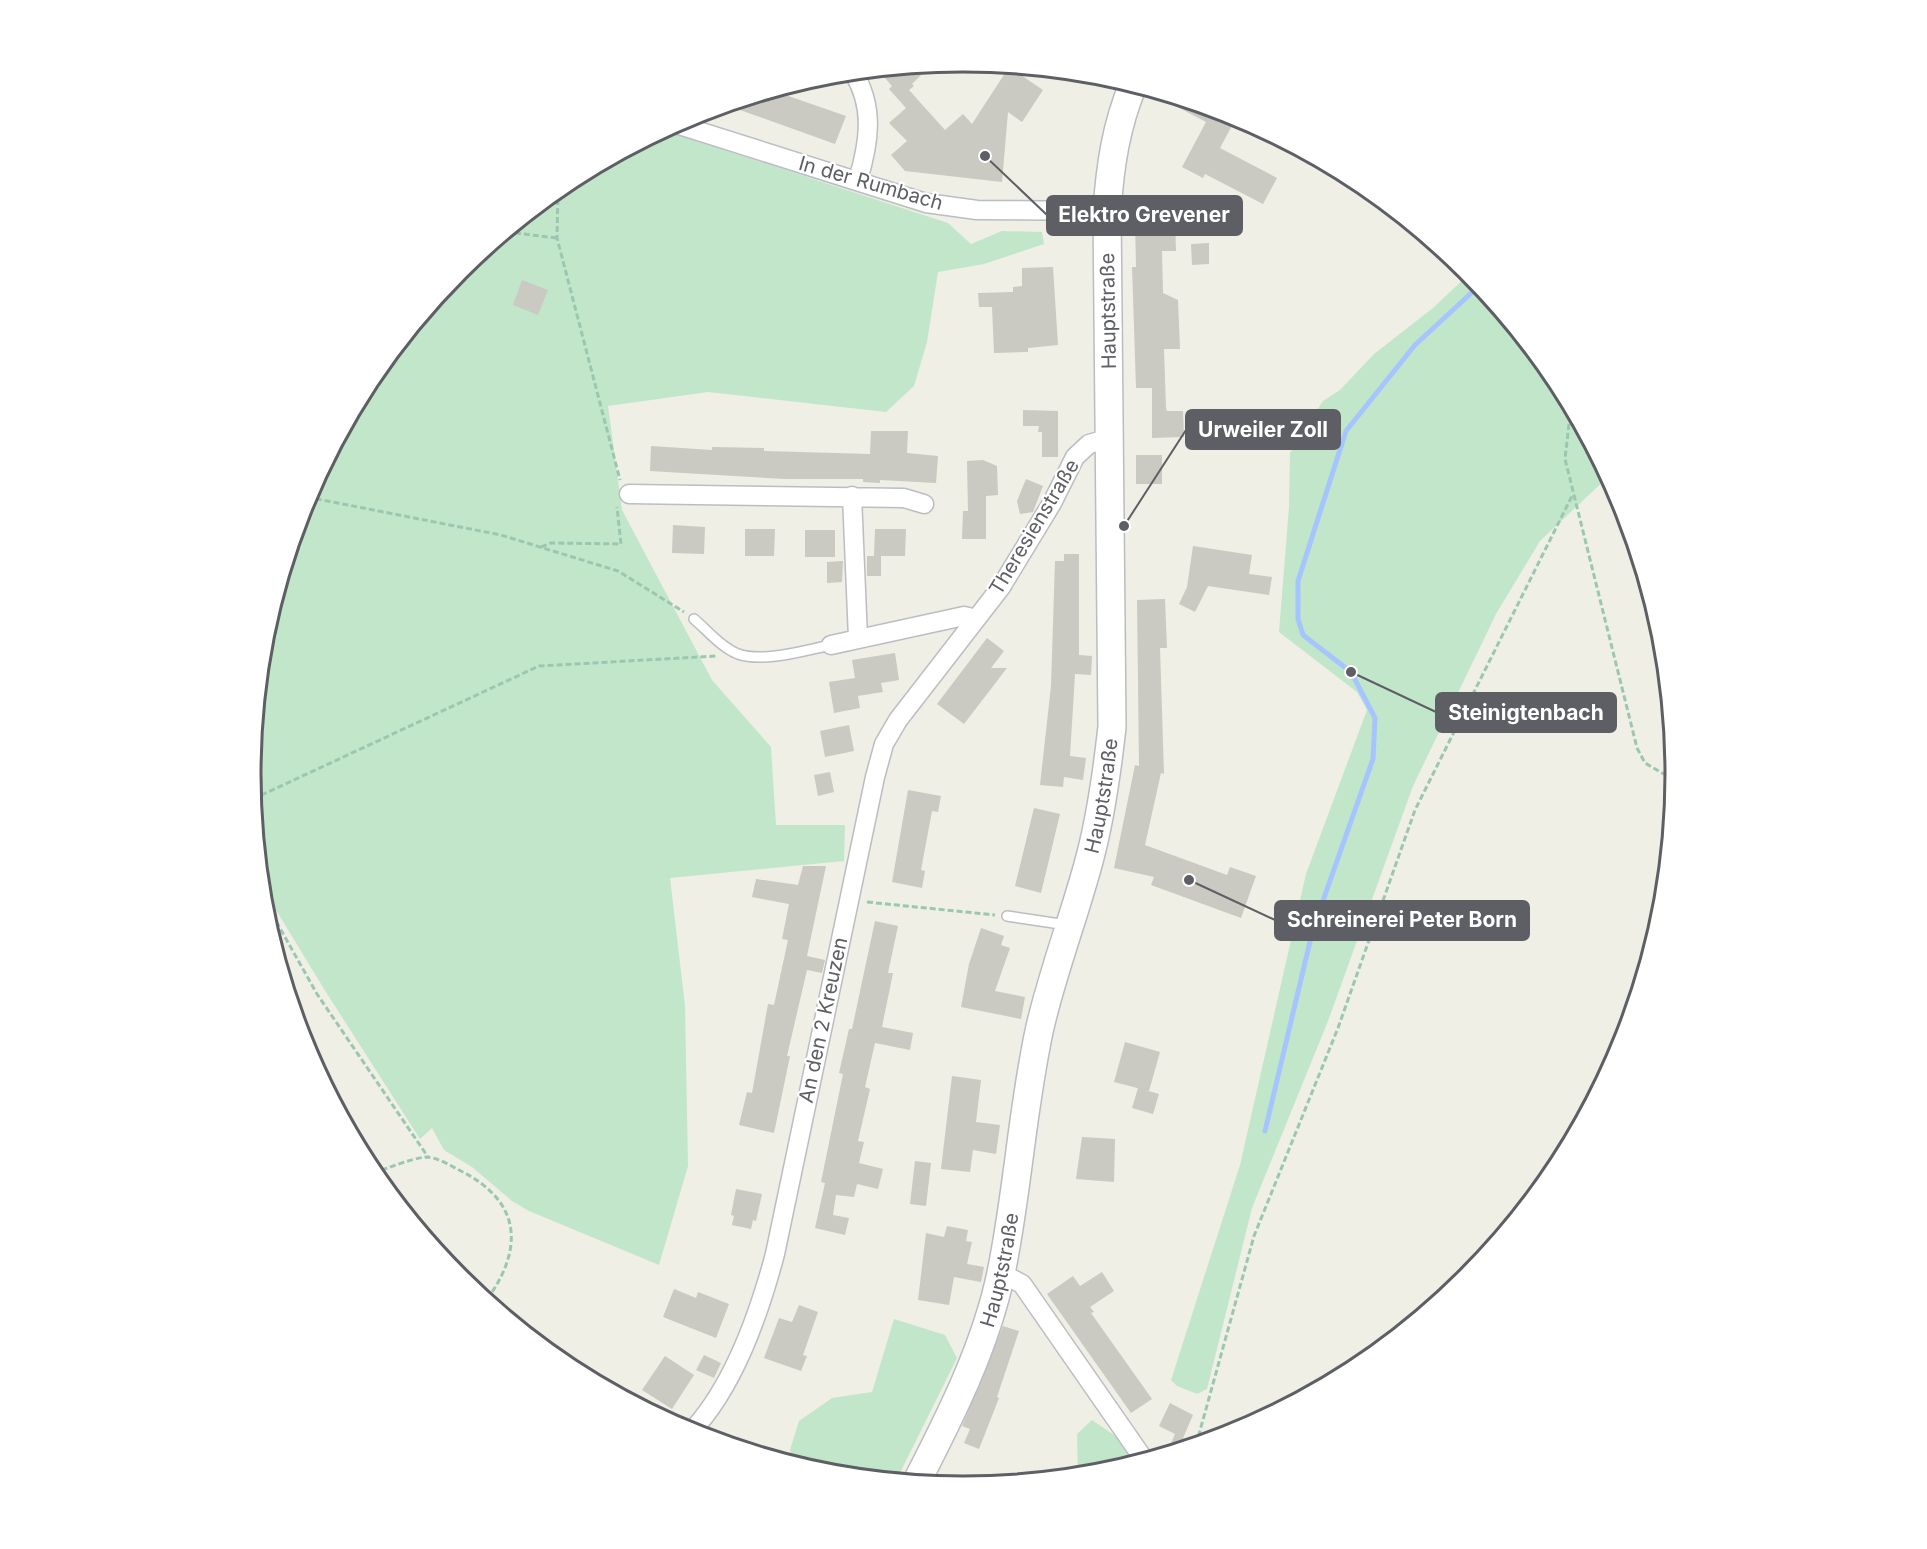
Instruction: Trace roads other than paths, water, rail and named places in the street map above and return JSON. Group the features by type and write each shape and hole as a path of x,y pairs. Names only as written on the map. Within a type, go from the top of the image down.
{"main road":[{"name":"Hauptstraße","path":"920,1475 983,1338 1001,1274 1017,1180 1028,1085 1041,1023 1089,861 1104,794 1112,727 1107,212 1110,158 1130,92"}],"street":[{"path":"857,80 867,105 870,129 858,180"},
{"name":"In der Rumbach","path":"690,127 926,203 977,210 1107,212"},
{"name":"Theresienstraße","path":"976,619 1019,560 1075,457 1089,444 1110,438"},
{"path":"629,494 852,496 904,498 924,504"},
{"path":"852,496 858,638"},
{"path":"831,645 964,616 976,619"},
{"name":"An den 2 Kreuzen","path":"696,1425 717,1397 762,1302 775,1254 847,900 884,744 898,720 976,619"},
{"path":"1001,1274 1023,1284 1140,1454"}],"lane":[{"path":"694,619 720,642 739,654 771,657 831,645"},
{"path":"1007,916 1070,925"}],"waterway":[{"path":"1265,1131 1313,929 1373,759 1375,718 1351,672 1303,635 1298,619 1298,581 1346,431 1415,345 1473,291"}],"place":[{"name":"Elektro Grevener","path":"985,156"},
{"name":"Urweiler Zoll","path":"1124,526"},
{"name":"Steinigtenbach","path":"1351,672"},
{"name":"Schreinerei Peter Born","path":"1189,880"}]}
